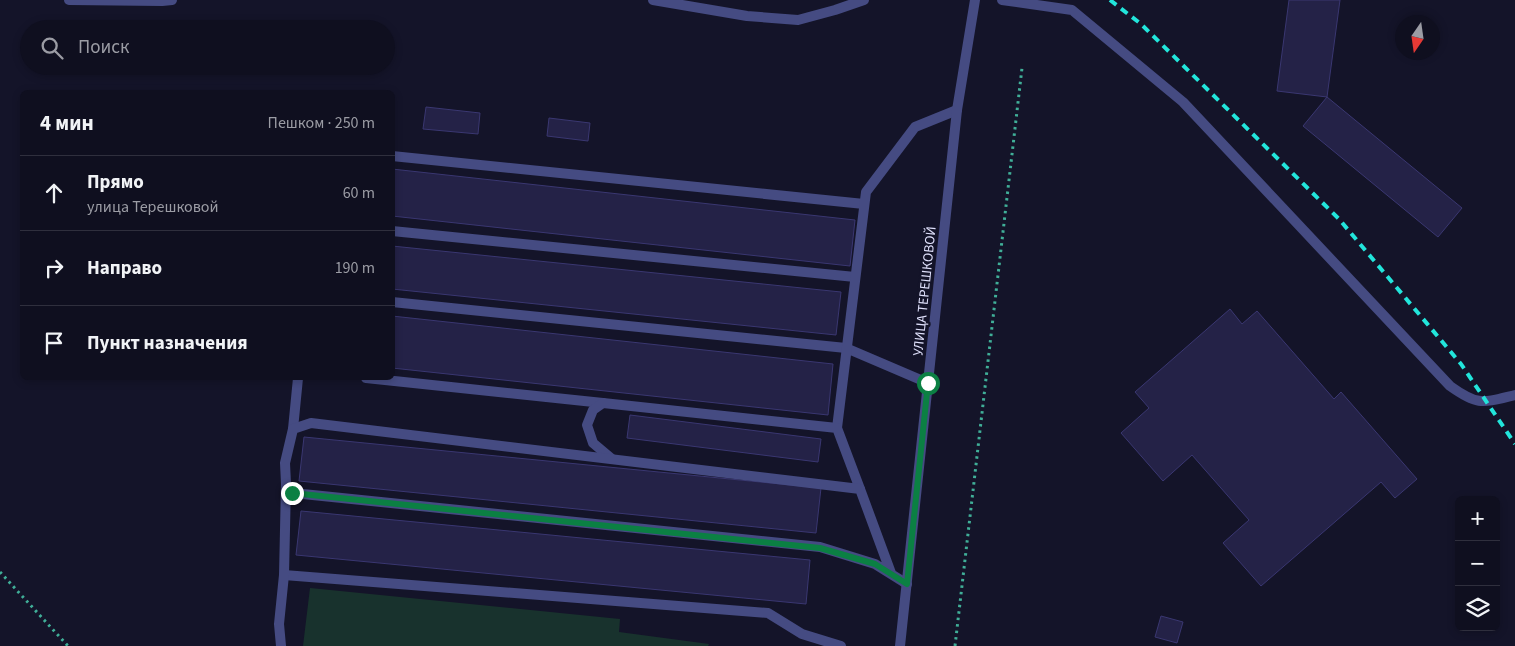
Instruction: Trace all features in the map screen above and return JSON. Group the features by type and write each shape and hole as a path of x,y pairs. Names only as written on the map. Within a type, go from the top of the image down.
{"street":[{"path":"70,0 172,0"},
{"path":"653,0 747,16 798,20 864,0"},
{"name":"УЛИЦА ТЕРЕШКОВОЙ","path":"900,646 957,110 975,0"},
{"path":"1002,0 1072,10 1183,102 1450,386 1467,398 1487,402 1515,395"},
{"path":"891,573 837,428 864,204 866,192 915,127 957,110"},
{"path":"395,156 864,204"},
{"path":"395,231 855,278"},
{"path":"395,302 846,348 928,383"},
{"path":"282,646 279,624 284,575 285,463 293,429 298,380"},
{"path":"385,380 837,428"},
{"path":"603,403 593,410 587,426 593,443 612,459"},
{"path":"293,429 310,423 860,489"},
{"path":"286,484 292,493 820,548 875,564 907,584"},
{"path":"284,575 768,613 802,634 841,646"}],"path":[{"path":"954,646 1022,68"},
{"path":"0,572 68,646"}],"green space":[{"path":"310,588 620,619 619,632 709,644 708,646 303,646"}],"building":[{"path":"1289,0 1340,0 1327,97 1277,91"},
{"path":"1327,97 1462,208 1438,237 1303,126"},
{"path":"426,107 480,113 478,134 423,129"},
{"path":"549,118 590,123 588,141 547,136"},
{"path":"395,169 855,220 850,266 395,216"},
{"path":"395,246 841,292 836,335 395,289"},
{"path":"1230,309 1242,324 1257,311 1334,399 1341,392 1417,479 1395,498 1381,482 1261,586 1223,543 1249,520 1192,455 1163,481 1121,433 1149,408 1135,392"},
{"path":"395,316 833,364 828,415 395,368"},
{"path":"630,415 821,439 818,462 627,438"},
{"path":"304,437 821,488 816,533 299,481"},
{"path":"301,511 810,560 806,604 296,555"},
{"path":"1161,616 1183,622 1177,643 1155,637"}],"railway":[{"path":"1110,0 1141,24 1339,219 1461,364 1515,444"}],"route":[{"path":"292,493 820,548 875,564 907,584 928,383"}]}
